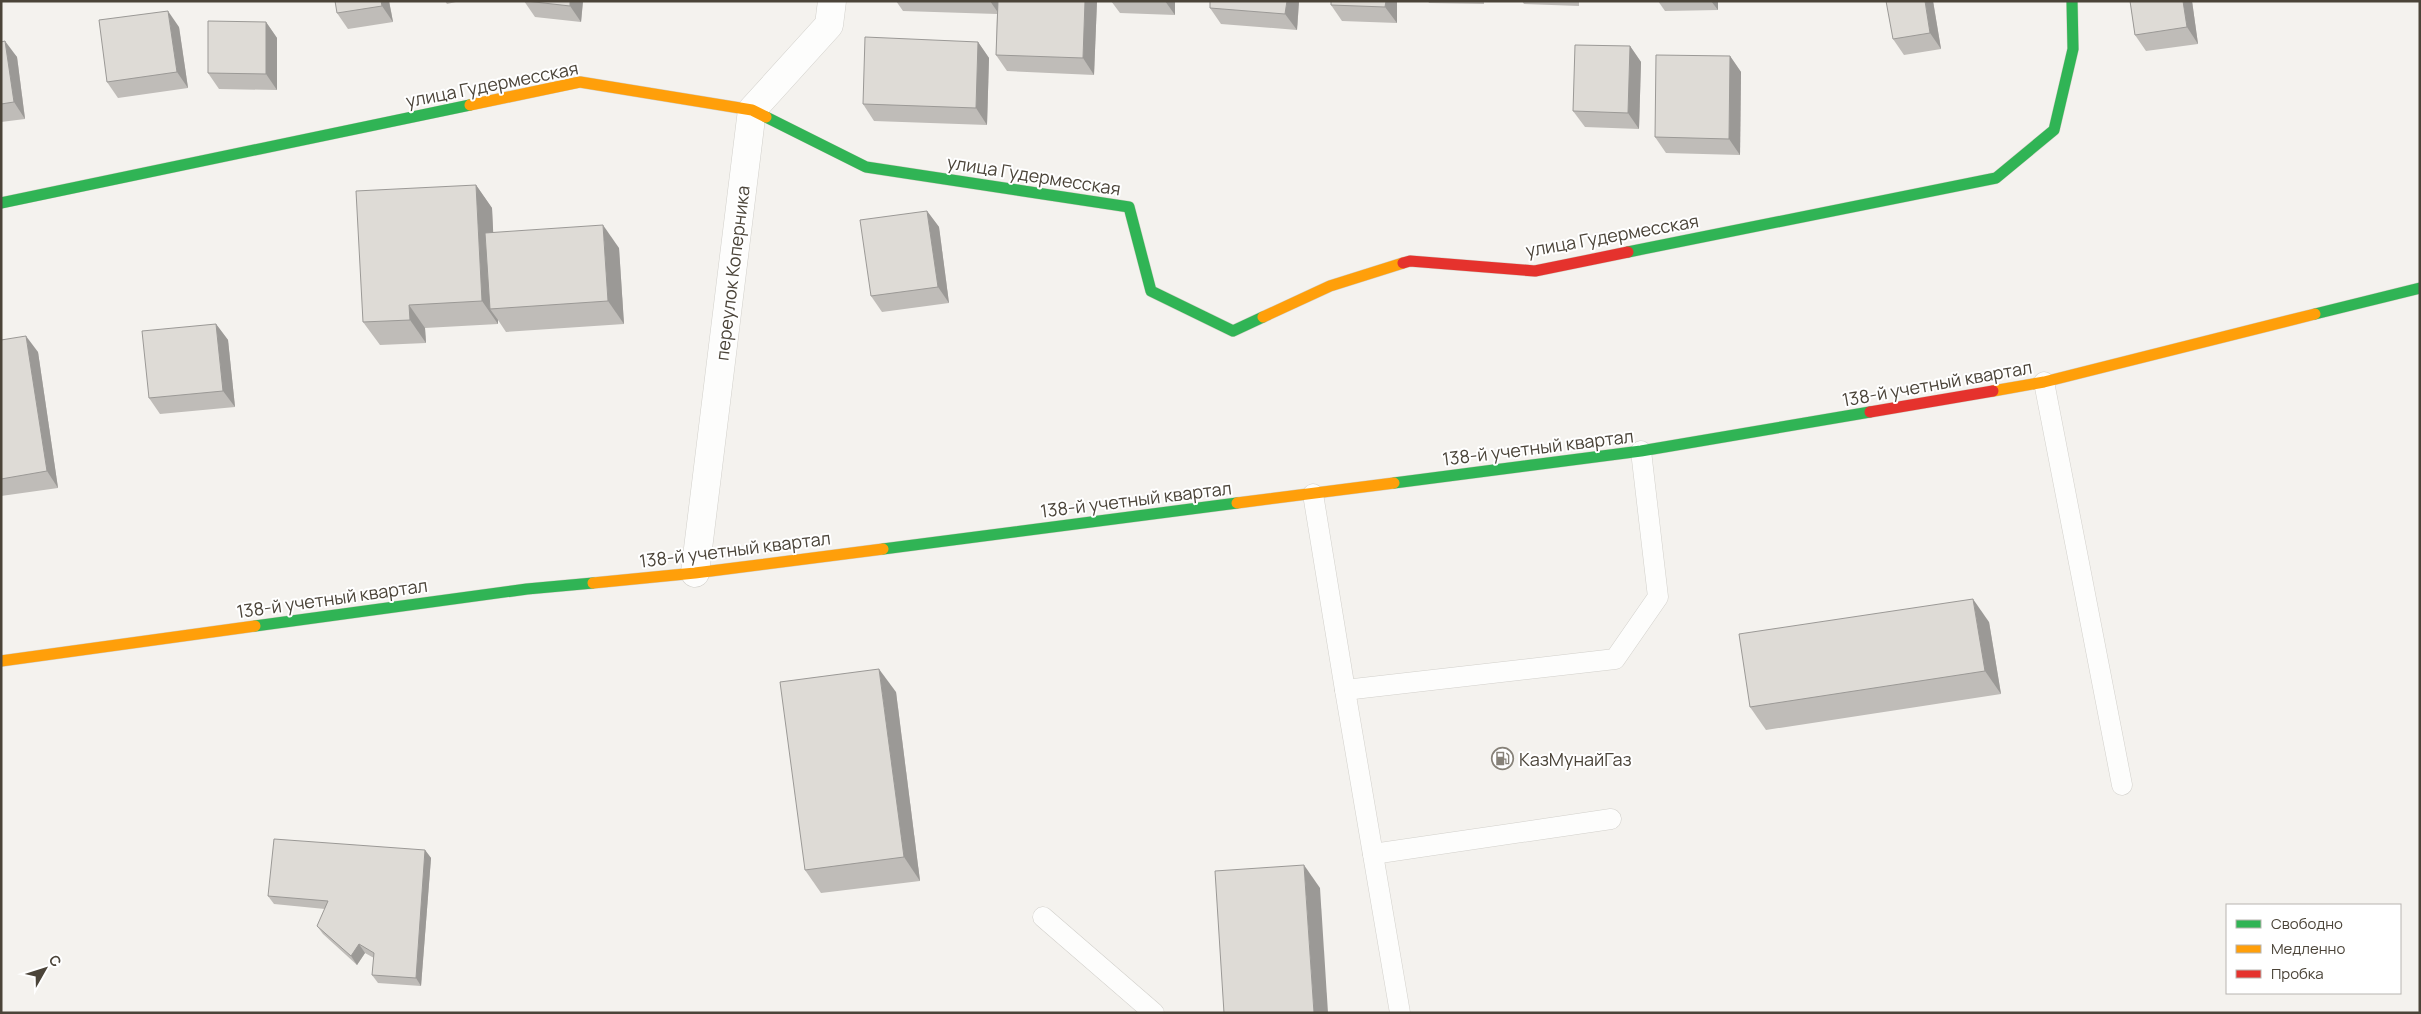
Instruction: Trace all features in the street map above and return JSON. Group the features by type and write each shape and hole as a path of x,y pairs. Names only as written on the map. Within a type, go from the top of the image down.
{"main road":[{"name":"улица Гудермесская","path":"1,203 580,82 752,110 866,167 1129,207 1151,291 1233,331 1330,286 1410,261 1535,271 1996,178 2054,130 2074,48 2072,1"},
{"name":"138-й учетный квартал","path":"1,661 527,589 695,573 1642,451 2044,382 2420,288"}],"street":[{"path":"752,110 829,25 832,1"},
{"name":"переулок Коперника","path":"695,573 752,110"}],"lane":[{"path":"2044,382 2122,785"},
{"path":"1345,690 1615,660 1658,597 1642,451"},
{"path":"1313,494 1400,1013"},
{"path":"1373,854 1611,819"},
{"path":"1043,917 1154,1013"}],"building":[{"path":"335,1 381,1 382,6 337,13"},
{"path":"526,1 570,1 570,6"},
{"path":"998,1 1085,1 1083,58 996,55"},
{"path":"1210,1 1287,1 1285,14 1210,8"},
{"path":"1331,1 1386,1 1385,7 1331,5"},
{"path":"1886,1 1925,1 1930,33 1893,39"},
{"path":"2130,1 2183,1 2187,27 2135,35"},
{"path":"168,11 177,72 107,82 99,20"},
{"path":"208,21 266,22 266,74 208,73"},
{"path":"865,37 978,42 976,108 863,104"},
{"path":"5,41 14,102 1,104 1,42"},
{"path":"1575,45 1630,46 1628,113 1573,111"},
{"path":"1656,55 1730,56 1729,139 1655,137"},
{"path":"476,185 482,301 409,305 410,320 363,322 356,191"},
{"path":"927,211 938,287 871,296 860,220"},
{"path":"603,225 608,301 490,309 485,233"},
{"path":"216,324 223,391 149,398 142,331"},
{"path":"26,336 47,471 1,479 1,340"},
{"path":"1973,599 1985,671 1750,707 1739,634"},
{"path":"879,669 904,857 805,870 780,682"},
{"path":"274,839 425,850 416,978 372,975 374,953 359,944 351,956 317,926 328,901 268,896"},
{"path":"1304,865 1314,1013 1224,1013 1215,871"}],"traffic: fast":[{"path":"1628,252 1996,178 2054,130 2073,49 2072,1"},
{"path":"1,203 470,105"},
{"path":"766,117 866,167 1129,207 1151,291 1233,331 1263,317"},
{"path":"2315,314 2420,288"},
{"path":"1394,483 1641,451 1870,412"},
{"path":"883,549 1237,503"},
{"path":"255,626 527,589 593,583"}],"traffic: slow":[{"path":"470,105 580,82 752,110 766,117"},
{"path":"1263,317 1330,286 1403,263"},
{"path":"1993,391 2044,382 2315,314"},
{"path":"1237,503 1394,483"},
{"path":"593,583 695,573 883,549"},
{"path":"1,661 255,626"}],"traffic: jam":[{"path":"1403,263 1410,261 1535,271 1628,252"},
{"path":"1870,412 1993,391"}],"place":[{"name":"КазМунайГаз","path":"1503,759"}]}
